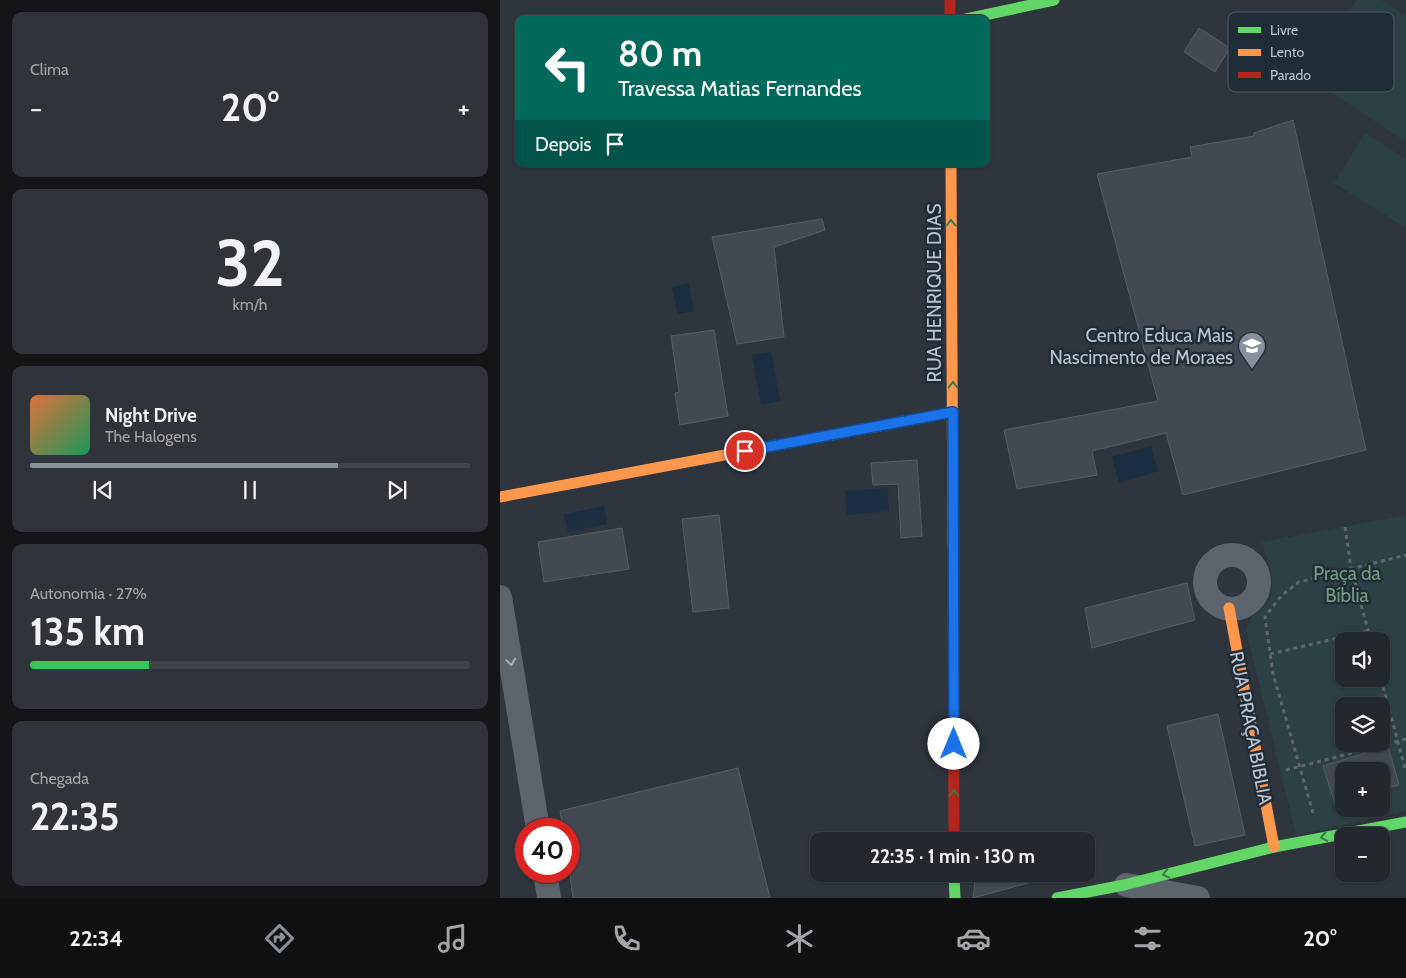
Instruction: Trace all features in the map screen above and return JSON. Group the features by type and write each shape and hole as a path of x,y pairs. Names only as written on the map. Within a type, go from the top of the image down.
{"street":[{"path":"950,0 950,15"},
{"path":"985,15 1054,0"},
{"name":"RUA HENRIQUE DIAS","path":"951,167 954,832"},
{"path":"500,497 953,412"},
{"path":"500,597 536,818"},
{"name":"RUA PRAÇA BIBLIA","path":"1229,608 1274,847"},
{"path":"1057,898 1124,885 1274,847 1406,822"},
{"path":"954,882 954,898"},
{"path":"547,883 549,898"},
{"path":"1124,885 1198,898"}],"path":[{"path":"1270,654 1368,631 1351,568 1345,527"},
{"path":"1321,814 1313,816 1298,767 1273,674 1265,617 1281,596 1299,582 1406,555"},
{"path":"1383,687 1406,772"},
{"path":"1280,772 1406,739"}],"green space":[{"path":"1357,0 1382,0 1406,16 1406,142 1331,92 1394,92 1394,12 1349,12"},
{"path":"1365,133 1406,159 1406,228 1334,183"},
{"name":"Praça da Bíblia","path":"1406,515 1406,811 1390,814 1390,762 1335,762 1335,817 1378,817 1296,835 1246,630 1251,618 1264,606 1272,592 1269,566 1262,542"}],"water":[{"path":"689,283 694,311 678,314 672,287"},
{"path":"771,352 780,401 761,405 752,355"},
{"path":"1151,446 1158,471 1119,483 1112,457"},
{"path":"888,488 889,511 847,515 845,491"},
{"path":"604,506 607,524 568,532 564,514"}],"building":[{"path":"1199,28 1228,47 1228,51 1215,72 1184,52"},
{"path":"1293,120 1366,450 1183,495 1166,433 1092,451 1097,475 1017,489 1004,430 1158,401 1097,174 1192,157 1190,147 1254,136 1254,133"},
{"path":"822,219 825,230 774,247 784,337 737,344 712,237"},
{"path":"714,330 728,416 680,425 675,393 679,392 671,336"},
{"path":"917,460 922,536 901,538 898,484 873,485 871,463"},
{"path":"719,515 729,608 693,612 682,519"},
{"path":"622,528 629,569 544,582 538,542"},
{"path":"1187,583 1195,620 1092,648 1085,608"},
{"path":"1218,714 1245,835 1195,846 1167,726"},
{"path":"1368,752 1390,752 1399,785 1390,788 1390,762 1336,762"},
{"path":"1335,762 1335,804 1323,766"},
{"path":"738,768 770,898 573,898 571,883 580,883 580,818 561,818 560,811"},
{"path":"975,882 1032,882 973,898"}],"traffic: fast":[{"path":"985,15 1054,0"},
{"path":"879,426 953,412"},
{"path":"1057,898 1124,885 1274,847 1406,822"},
{"path":"954,882 955,898"}],"traffic: slow":[{"path":"951,167 953,545"},
{"path":"500,497 879,426"},
{"path":"1229,608 1274,847"}],"traffic: jam":[{"path":"950,0 950,15"},
{"path":"953,545 954,832"}],"place":[{"name":"Centro Educa Mais Nascimento de Moraes","path":"1252,370"}],"route":[{"path":"745,451 953,412 954,744"}]}
